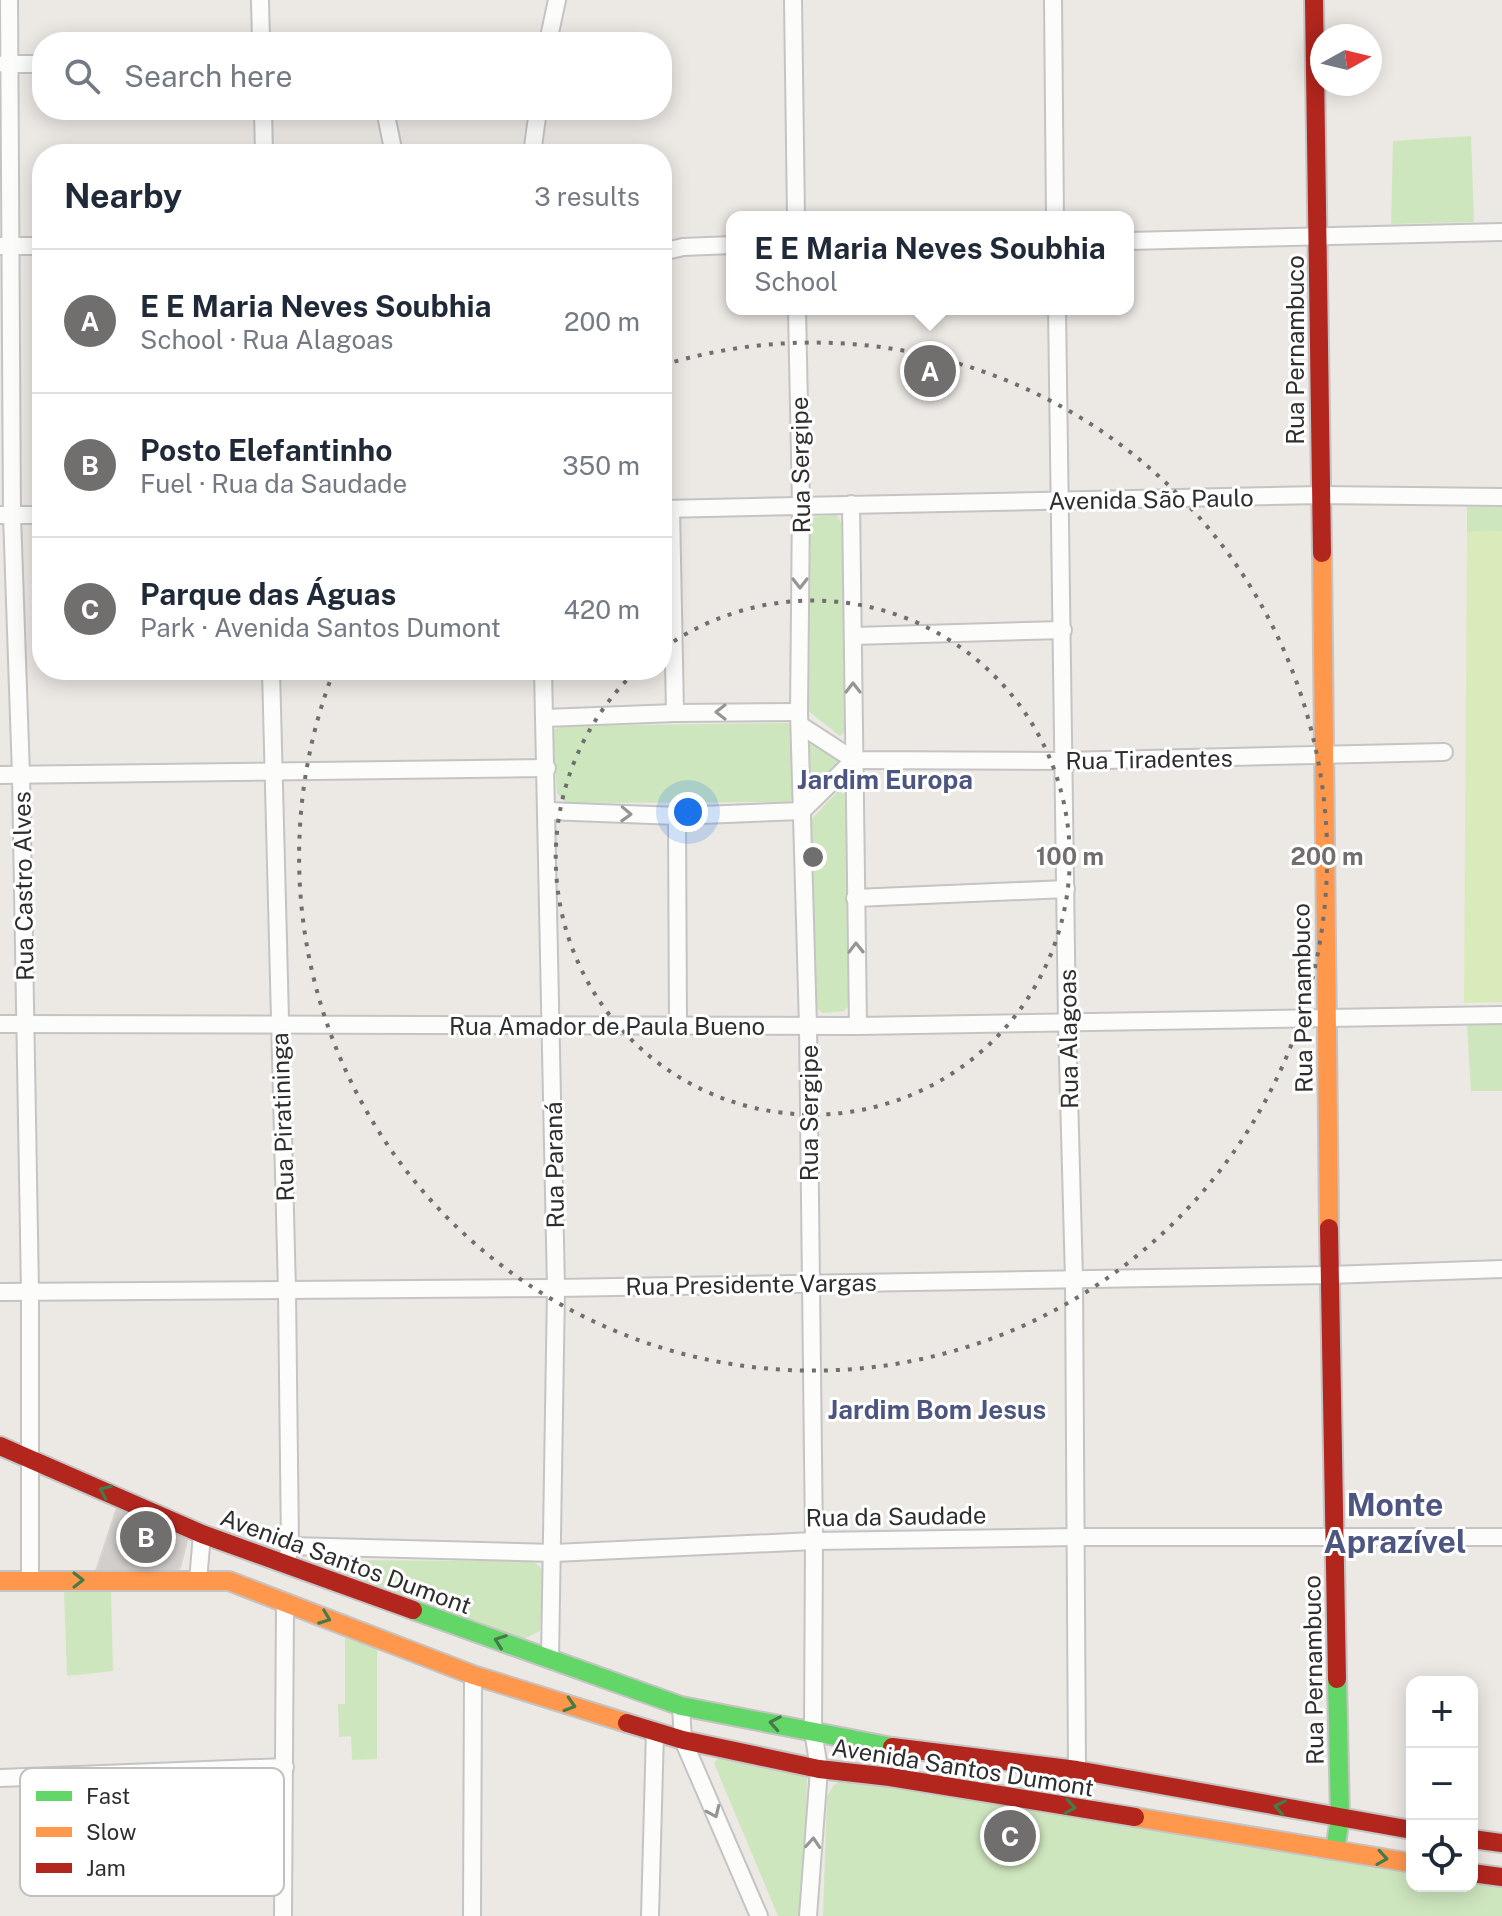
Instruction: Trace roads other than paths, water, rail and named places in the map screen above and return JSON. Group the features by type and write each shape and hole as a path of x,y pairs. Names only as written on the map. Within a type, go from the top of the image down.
{"street":[{"name":"Rua Castro Alves","path":"9,0 6,64 6,515 21,775 30,1292 30,1580"},
{"path":"260,0 261,32"},
{"path":"550,32 557,0"},
{"path":"793,0 796,211"},
{"path":"1053,0 1055,211"},
{"name":"Rua Pernambuco","path":"1314,0 1329,1275 1340,1818 1335,1850"},
{"path":"6,64 32,64"},
{"path":"263,120 264,144"},
{"path":"387,120 392,144"},
{"path":"533,144 537,120"},
{"path":"1134,241 1502,232"},
{"path":"672,250 726,245"},
{"path":"5,246 32,246"},
{"name":"Rua Sergipe","path":"797,315 801,505 800,718 808,1026 814,1541 813,1730 819,1769 808,1916"},
{"name":"Rua Alagoas","path":"1057,315 1067,1022 1074,1279 1077,1770"},
{"name":"Avenida São Paulo","path":"672,509 1320,495 1502,497"},
{"name":"Rua Sergipe","path":"851,504 858,1026"},
{"path":"6,515 32,515"},
{"path":"853,636 1063,630"},
{"path":"672,636 675,713"},
{"name":"Rua Piratininga","path":"271,680 287,1291 288,1555"},
{"name":"Rua Paraná","path":"543,680 556,1288 550,1660"},
{"path":"545,718 675,713 800,718 854,760 802,811 677,816 548,811"},
{"name":"Rua Tiradentes","path":"854,760 1064,761 1444,752"},
{"path":"0,775 547,768"},
{"path":"677,816 678,1025"},
{"path":"855,898 1066,889"},
{"name":"Rua Amador de Paula Bueno","path":"0,1024 858,1026 1502,1015"},
{"name":"Rua Presidente Vargas","path":"0,1292 556,1288 1329,1275 1502,1269"},
{"path":"0,1446 202,1534"},
{"name":"Avenida Santos Dumont","path":"1406,1829 1077,1770 890,1747 681,1706 550,1660 288,1555 202,1534 198,1581 229,1581 473,1675 683,1740 819,1769 890,1777 1406,1862"},
{"name":"Rua da Saudade","path":"288,1555 554,1553 814,1541 1076,1537 1502,1537"},
{"path":"0,1581 198,1581"},
{"path":"284,1842 285,1603"},
{"path":"472,1916 473,1675"},
{"path":"681,1706 683,1740 759,1916"},
{"path":"650,1916 655,1731"},
{"path":"890,1747 890,1777"},
{"path":"259,1768 285,1767"},
{"path":"0,1778 20,1777"},
{"path":"1478,1840 1502,1843"},
{"path":"1478,1874 1502,1877"},
{"path":"283,1896 283,1916"}],"place":[{"name":"E E Maria Neves Soubhia","path":"930,371"},
{"name":"Posto Elefantinho","path":"146,1537"},
{"name":"Parque das Águas","path":"1010,1836"}],"district":[{"name":"Jardim Europa","path":"885,779"},
{"name":"Jardim Bom Jesus","path":"937,1409"},
{"name":"Monte Aprazível","path":"1395,1522"}]}
